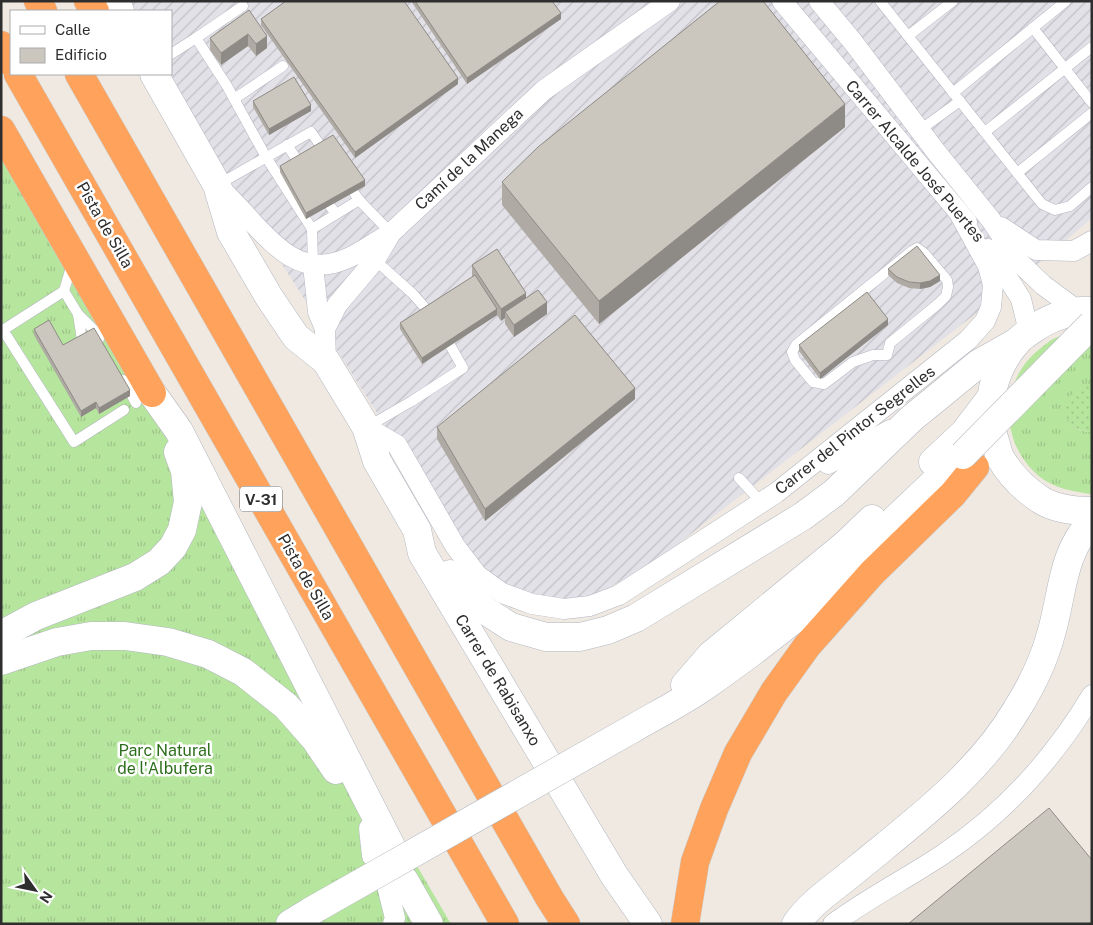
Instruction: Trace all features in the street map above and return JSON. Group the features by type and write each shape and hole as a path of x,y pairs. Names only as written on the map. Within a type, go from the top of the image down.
{"highway":[{"path":"1,45 10,60"},
{"name":"Pista de Silla","path":"19,75 505,924"},
{"path":"80,75 545,891 566,924"},
{"path":"1,130 74,256 144,398"},
{"path":"685,922 695,862 714,808 738,753 774,692 807,646 865,580 953,494 969,461"}],"street":[{"name":"Camí de la Manega","path":"326,361 325,329 337,306 375,260 390,233 544,90 670,1"},
{"name":"Carrer Alcalde José Puertes","path":"782,1 958,211 997,261 1021,299 1023,337"},
{"name":"Carrer Alcalde José Puertes","path":"819,1 991,220 1020,263 1043,285 1088,313"},
{"path":"155,75 217,185 231,232 268,297 296,337 326,361"},
{"path":"217,185 273,243 291,257 313,265 334,263 352,256 390,233"},
{"name":"Carrer del Pintor Segrelles","path":"619,595 768,498 968,340 985,321 991,306 993,285 988,266 958,211"},
{"path":"991,220 1036,250 1074,251 1092,241"},
{"path":"313,265 318,312 325,329"},
{"path":"417,530 431,545 462,591 486,611 511,627 546,637 580,637 608,630 636,618 803,516 834,493 912,418 978,364 1052,318 1088,313"},
{"path":"290,924 704,687 783,629 843,581 946,489 1088,313"},
{"path":"1023,337 999,368 990,398 991,429 1000,458 1018,482 1042,501 1071,511 1092,512"},
{"path":"632,729 685,685 752,637 820,584 969,461 1092,349"},
{"name":"Carrer de Rabisanxo","path":"326,361 366,427 377,461 417,530 422,553 614,875 648,924"},
{"path":"1,638 10,630 36,616 135,577 159,562 173,547 182,530 188,502 186,471 171,434 144,398"},
{"path":"1,661 57,642 91,636 125,636 168,642 208,654 243,672 286,706 315,739 334,766 378,845 180,431 144,398"},
{"path":"685,685 711,655 846,544 964,433 990,398"},
{"path":"768,498 912,418"},
{"name":"Carrer de Rabisanxo","path":"366,427 397,446 455,546 477,575 502,593 532,604 564,609 590,606 619,595"},
{"path":"796,924 814,904 937,803 978,763 999,735 1017,710 1037,674 1051,633 1065,572 1074,545 1092,522"},
{"path":"1,620 36,616"},
{"path":"833,924 856,907 943,854 991,818 1036,773 1060,743 1092,695"},
{"path":"393,924 395,918 396,885"},
{"path":"396,885 429,924"}],"lane":[{"path":"880,1 1042,204 1055,210 1070,206 1092,187"},
{"path":"908,36 953,1"},
{"path":"920,130 1033,28 1066,1"},
{"path":"172,53 242,6"},
{"path":"1033,28 1092,103"},
{"path":"196,38 234,99 266,157 312,229 313,265"},
{"path":"985,132 1092,47"},
{"path":"234,99 283,66"},
{"path":"1018,173 1092,114"},
{"path":"217,185 311,132 360,200 390,233"},
{"path":"287,145 336,214"},
{"path":"312,229 360,200"},
{"path":"917,248 924,253 947,280 946,296 890,343 887,355 873,355 853,362 824,384 813,382 795,360 792,352 802,340 917,248"},
{"path":"74,256 64,291 3,330 74,442 122,406 144,398 118,370"},
{"path":"375,260 412,293 428,311"},
{"path":"64,291 78,314 94,330 104,346"},
{"path":"78,314 82,340 92,356"},
{"path":"366,427 412,401 463,368 450,345"},
{"path":"739,478 768,498"}],"shaded area":[{"path":"122,1 1092,1 1092,218 1018,281 652,564 574,607 488,587 178,101 164,75 172,75 172,10 126,10"}],"green space":[{"name":"Parc Natural de l'Albufera","path":"1,154 451,924 1,924"},
{"path":"1079,330 1092,331 1092,386 1090,386 1071,424 1080,430 1092,432 1092,494 1058,487 1040,477 1027,463 1017,447 1011,430 1009,412 1011,394 1017,377 1027,361 1052,340"},
{"path":"1092,386 1092,432 1081,430 1073,425 1067,418 1065,411 1071,395 1079,389"}],"building":[{"path":"286,1 404,1 458,78 355,152 261,19"},
{"path":"415,1 552,1 561,13 467,78"},
{"path":"720,1 763,1 845,104 599,301 502,182 538,147"},
{"path":"249,10 267,36 256,44 248,34 221,53 210,38"},
{"path":"294,77 311,105 269,129 253,101"},
{"path":"333,135 365,180 306,213 280,166"},
{"path":"917,246 940,275 930,281 920,283 909,282 897,277 888,269"},
{"path":"497,249 526,293 501,309 472,265"},
{"path":"475,275 497,309 422,358 400,323"},
{"path":"538,290 547,302 514,325 505,312"},
{"path":"867,292 888,319 820,373 799,345"},
{"path":"575,315 635,388 485,509 437,427"},
{"path":"49,320 63,345 94,328 130,390 99,408 96,402 81,411 34,329"},
{"path":"1049,808 1092,860 1092,924 908,924"}]}
